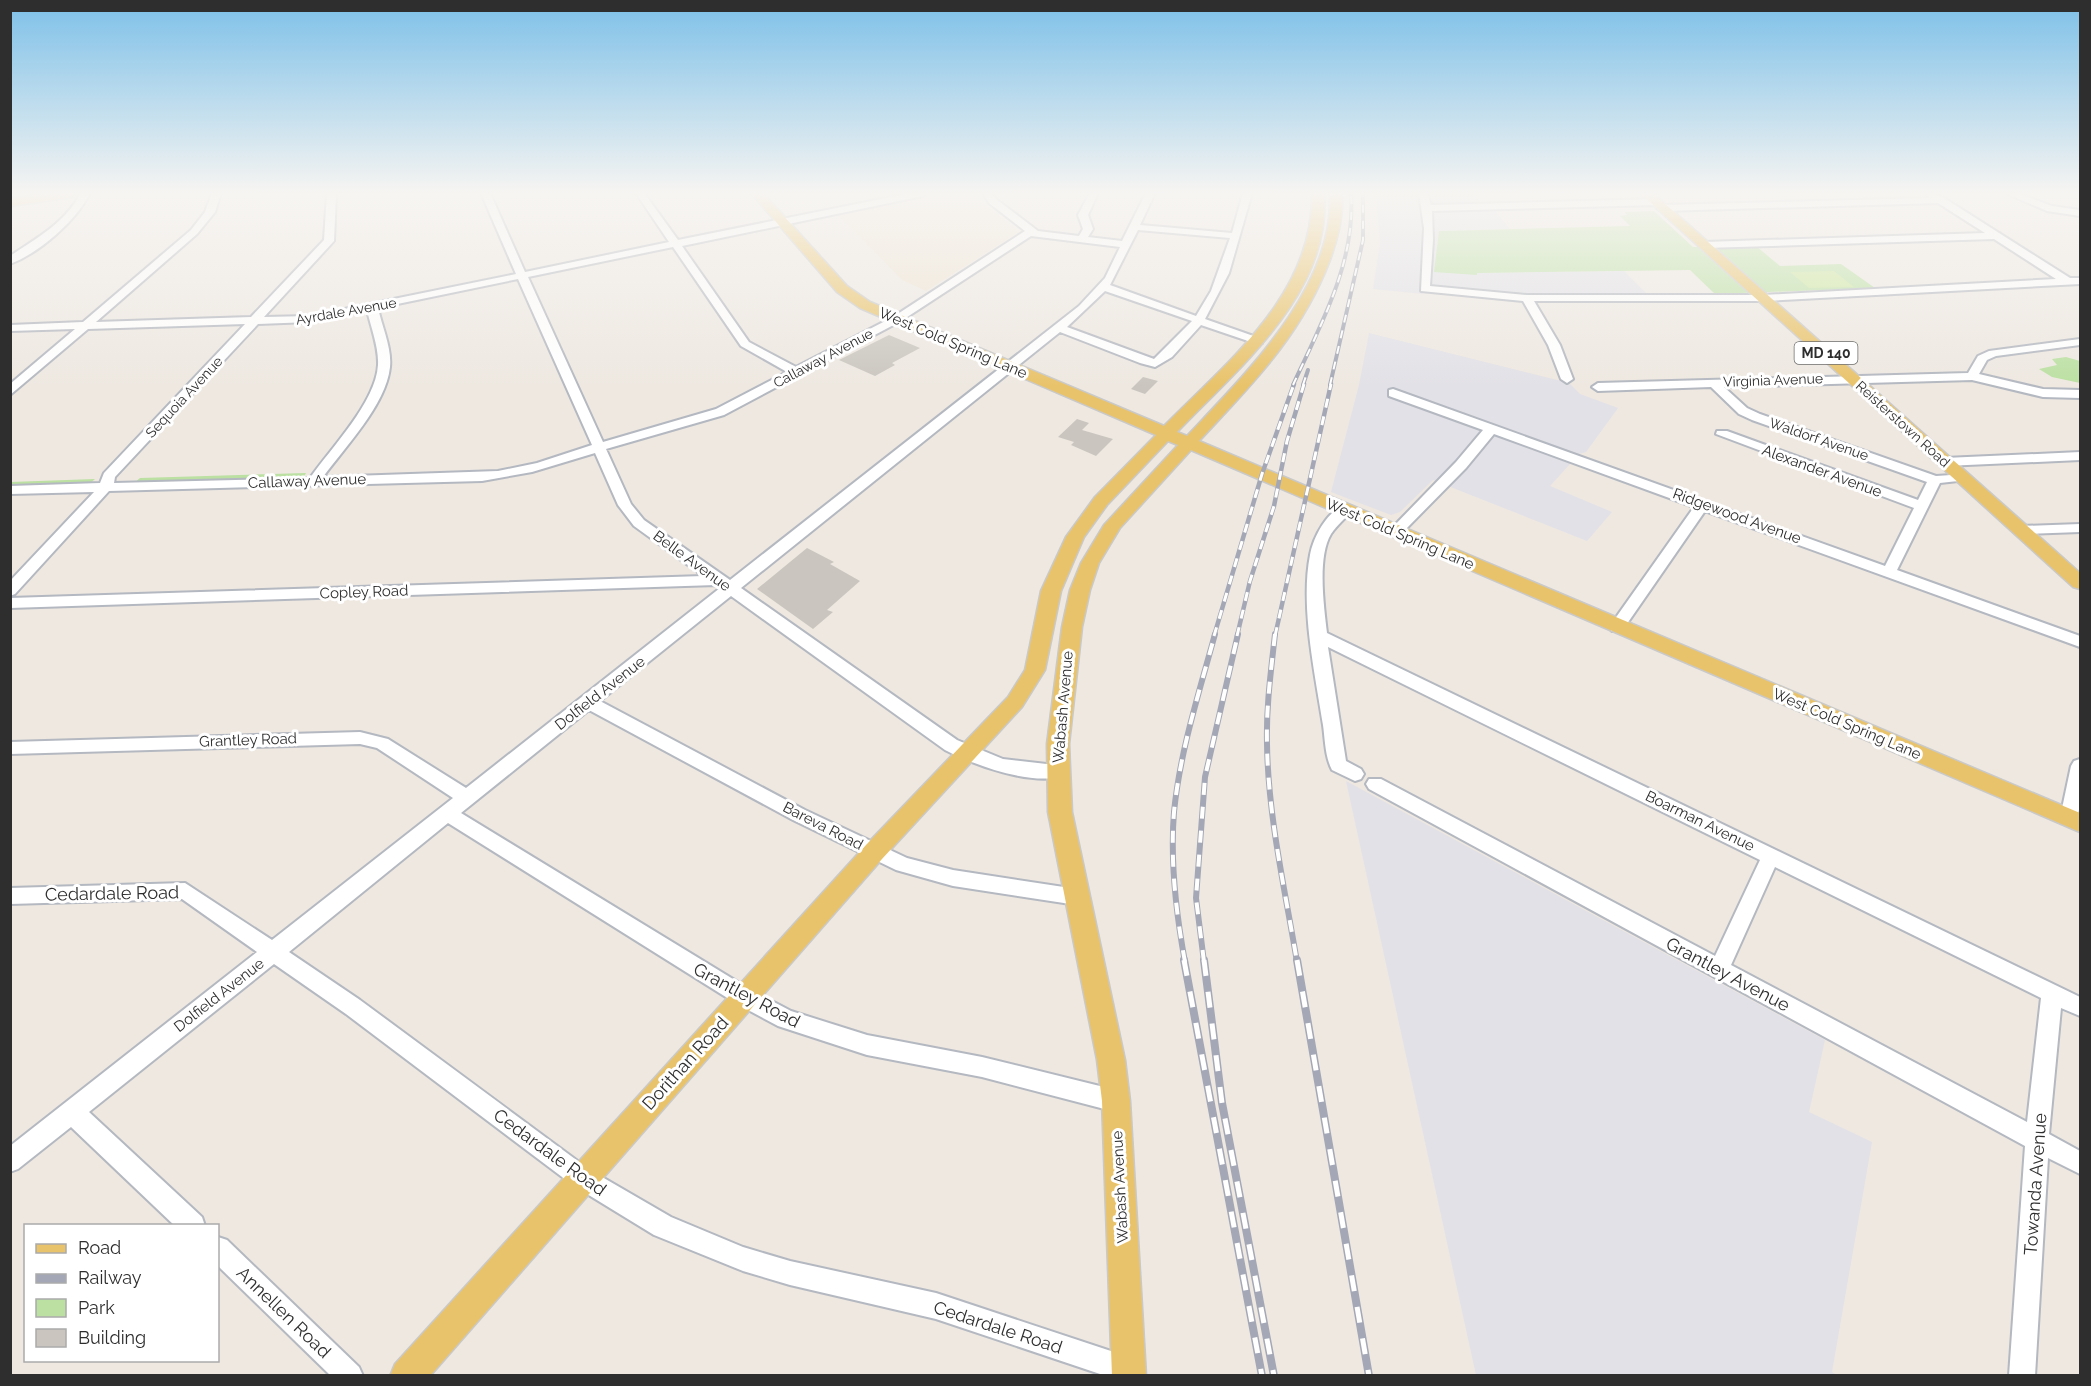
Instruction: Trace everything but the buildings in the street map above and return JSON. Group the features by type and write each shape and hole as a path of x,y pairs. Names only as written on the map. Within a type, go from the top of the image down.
{"main road":[{"name":"West Cold Spring Lane","path":"815,258 850,296 897,319 2075,820"},
{"name":"Wabash Avenue","path":"967,754 1028,685 1035,670 1051,591 1062,560 1075,537 1101,501 1258,341 1281,310 1299,276 1305,258"},
{"name":"Wabash Avenue","path":"1129,1373 1116,1101 1109,1049 1061,819 1058,744 1072,627 1080,590 1090,563 1113,525 1262,364 1298,314 1323,258"},
{"name":"Reisterstown Road","path":"1718,258 2080,583"},
{"name":"Dorithan Road","path":"407,1376 874,852 967,754"}],"street":[{"path":"10,391 163,258"},
{"name":"Sequoia Avenue","path":"10,591 314,258"},
{"name":"Belle Avenue","path":"514,258 630,513 724,585 967,754 988,764 1007,768 1058,771"},
{"name":"Ayrdale Avenue","path":"10,328 301,321 610,258"},
{"path":"685,258 749,348 796,372"},
{"name":"Callaway Avenue","path":"10,490 108,482 496,471 563,460 599,447 708,417 897,319 991,258"},
{"name":"Dolfield Avenue","path":"10,1161 588,702 724,585 1060,327 1104,287 1120,258"},
{"path":"1060,327 1155,363 1163,358 1213,302 1223,281 1230,258"},
{"path":"1426,258 1425,289 1527,298 1764,298 2080,281"},
{"path":"2029,258 2068,282"},
{"path":"1104,287 1258,341"},
{"path":"1527,298 1554,345 1567,379"},
{"path":"318,475 373,397 383,376 383,359 372,307"},
{"path":"1972,376 1982,358 1993,353 2080,342"},
{"name":"Virginia Avenue","path":"1598,387 1972,376 2043,393 2080,394"},
{"name":"Waldorf Avenue","path":"1713,382 1743,411 1756,417 1935,480"},
{"name":"Ridgewood Avenue","path":"1392,393 2080,642"},
{"path":"1396,531 1490,430"},
{"name":"Alexander Avenue","path":"1722,434 1923,506"},
{"path":"1945,462 2080,456"},
{"path":"1889,572 1935,480 1962,477"},
{"name":"Callaway Avenue","path":"10,479 108,482"},
{"path":"1617,627 1703,504"},
{"path":"1346,509 1323,536 1319,547 1317,585 1319,636 1338,765 1355,774"},
{"path":"2022,530 2080,528"},
{"name":"Copley Road","path":"10,603 724,585"},
{"name":"Boarman Avenue","path":"1319,636 2080,1007"},
{"name":"Bareva Road","path":"588,702 903,865 953,878 1077,897"},
{"name":"Grantley Road","path":"10,748 360,738 382,743 468,798"},
{"path":"2075,820 2080,766"},
{"name":"Grantley Avenue","path":"1375,784 2080,1163"},
{"name":"Grantley Road","path":"448,814 744,997 786,1019 867,1045 982,1067 1116,1101"},
{"path":"1719,969 1771,856"},
{"name":"Cedardale Road","path":"10,896 185,891 353,1007 582,1178 663,1226 743,1259 789,1273 936,1306 1129,1373"},
{"name":"Towanda Avenue","path":"2022,1376 2037,1140 2052,993"},
{"path":"72,1112 191,1224"},
{"name":"Annellen Road","path":"219,1250 350,1376"}],"shaded area":[{"path":"880,258 979,258 926,291 902,280"},
{"path":"1378,258 1462,258 1477,275 1477,273 1624,271 1647,294 1526,294 1423,288 1423,294 1373,289"},
{"path":"1369,333 1569,383 1580,394 1618,408 1586,452 1579,454 1550,486 1612,512 1587,541 1433,480 1400,512 1391,515 1331,492 1359,385"},
{"path":"1346,781 1825,1040 1809,1112 1872,1142 1832,1372 1837,1375 1476,1375"}],"green space":[{"path":"1436,258 1770,258 1780,266 1841,264 1875,288 1715,294 1690,270 1477,273 1477,275 1434,272"},
{"path":"1834,271 1854,287 1809,288 1790,272"},
{"path":"2066,357 2080,361 2080,383 2052,377 2039,369 2057,365 2052,359"},
{"path":"306,473 303,478 133,484 140,478"},
{"path":"95,479 89,484 11,487 10,482"}],"railway":[{"path":"1293,385 1325,316 1345,258"},
{"path":"1330,385 1359,258"},
{"path":"1303,385 1308,370"},
{"path":"1214,636 1262,474 1294,384"},
{"path":"1237,636 1250,581 1274,506 1287,441 1304,384"},
{"path":"1275,636 1331,384"},
{"path":"1185,962 1175,887 1174,812 1185,744 1215,634"},
{"path":"1204,962 1196,898 1205,777 1238,634"},
{"path":"1275,634 1267,716 1268,771 1278,853 1297,962"},
{"path":"1184,960 1262,1376"},
{"path":"1204,960 1222,1103 1274,1376"},
{"path":"1297,960 1369,1376"}]}
